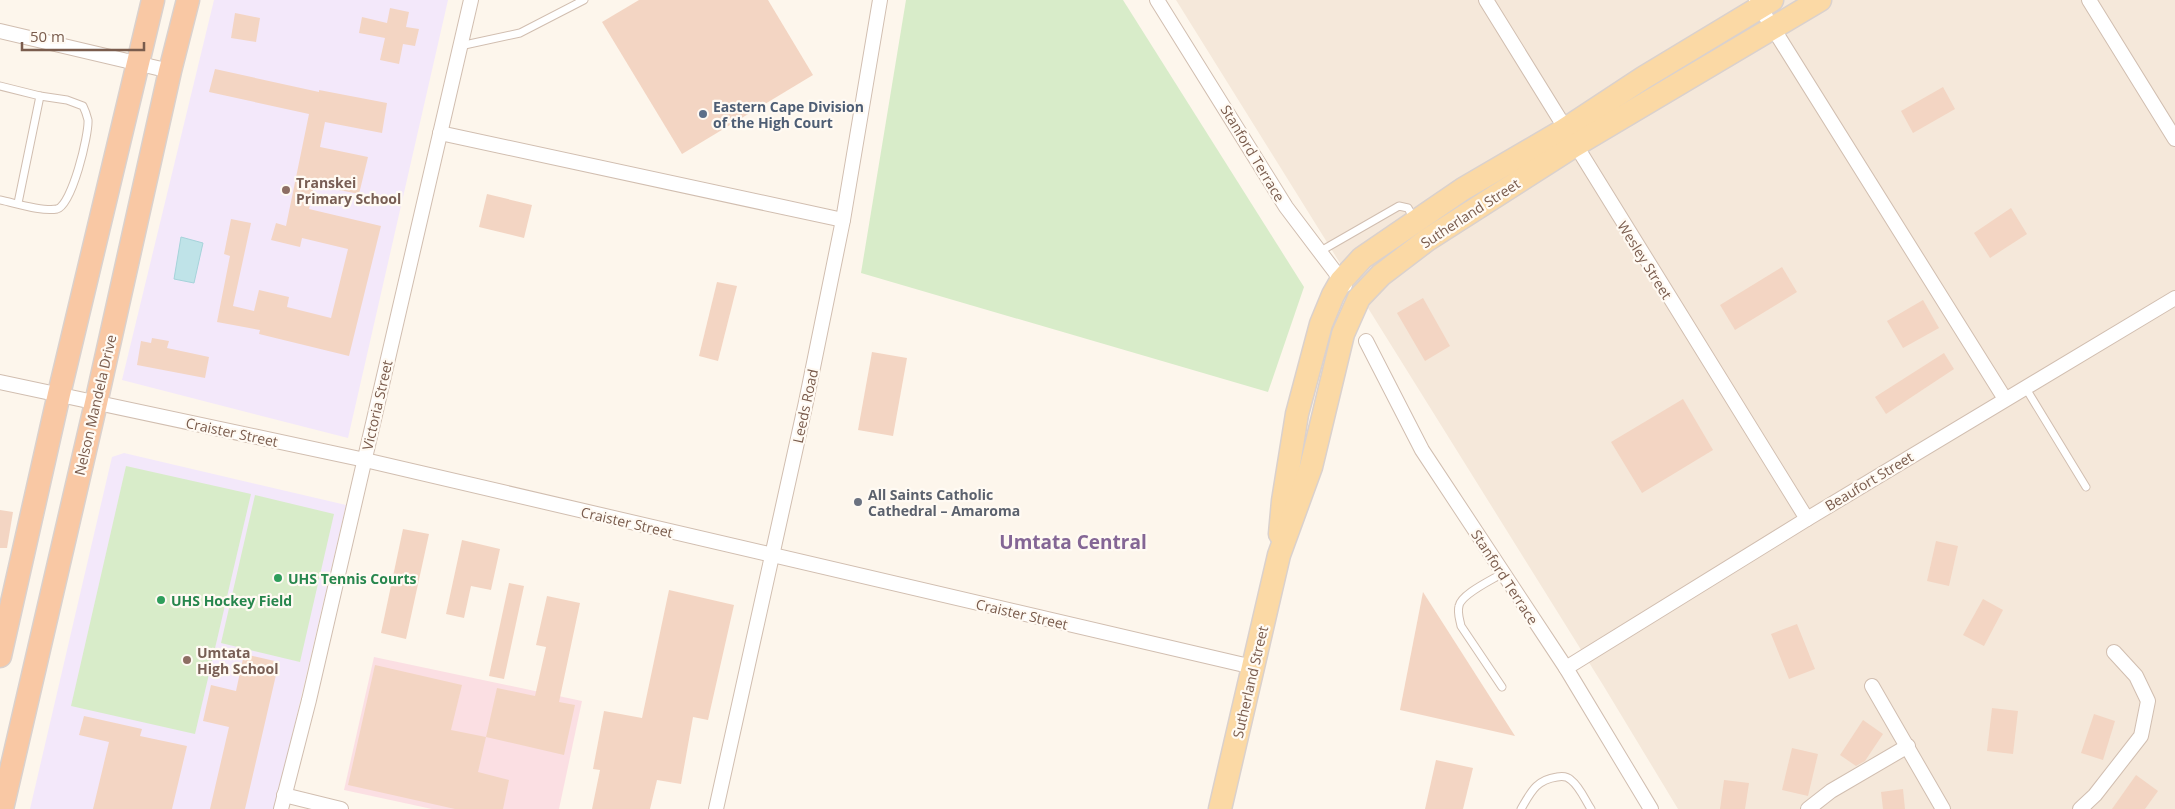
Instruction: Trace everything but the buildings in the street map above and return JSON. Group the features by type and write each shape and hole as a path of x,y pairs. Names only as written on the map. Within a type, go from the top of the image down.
{"highway":[{"path":"0,656 59,394 153,0"},
{"name":"Nelson Mandela Drive","path":"2,809 96,403 170,71 188,0"}],"main road":[{"name":"Sutherland Street","path":"1279,555 1283,501 1297,414 1321,324 1341,281 1362,258 1463,189 1569,138 1773,29 1820,0"},
{"name":"Sutherland Street","path":"1220,809 1279,555 1311,466 1344,334 1360,298 1376,279 1569,138 1643,78 1762,3"}],"street":[{"name":"Victoria Street","path":"282,802 309,700 471,0"},
{"name":"Leeds Road","path":"716,809 806,402 843,220 880,0"},
{"name":"Stanford Terrace","path":"1157,0 1286,207 1341,281 1360,298"},
{"name":"Wesley Street","path":"1486,0 1569,138 1807,519"},
{"path":"2089,0 2175,139"},
{"path":"1762,3 1773,29 2006,399"},
{"path":"0,32 170,71"},
{"path":"440,133 843,220"},
{"name":"Beaufort Street","path":"1566,668 1807,519 2175,298"},
{"name":"Stanford Terrace","path":"1366,341 1422,450 1566,668 1651,809"},
{"name":"Craister Street","path":"0,382 365,460 1253,667"},
{"path":"2080,809 2095,795 2141,736 2148,702 2136,676 2114,652"},
{"path":"1872,686 1943,809"},
{"path":"1808,809 1831,792 1908,746"},
{"path":"282,802 341,809"}],"lane":[{"path":"460,46 520,33 584,0"},
{"path":"0,86 40,96 67,100 84,106 88,121 84,144 71,192 66,203 58,209 44,209 0,200"},
{"path":"18,203 40,96"},
{"path":"1319,252 1398,206 1408,208 1416,222"},
{"path":"2025,387 2086,487"},
{"path":"1502,573 1462,598 1458,614 1461,626 1502,687"},
{"path":"1521,809 1530,793 1543,780 1560,776 1567,777 1573,781 1591,809"}],"shaded area":[{"name":"Transkei Primary School","path":"214,0 448,0 348,438 122,380"},
{"path":"1176,0 2175,0 2175,809 1678,809 1603,685"},
{"name":"Umtata High School","path":"124,453 346,505 275,809 30,809 112,457"},
{"path":"374,657 582,701 559,809 432,809 344,790"}],"green space":[{"path":"906,0 1123,0 1304,287 1268,392 861,273"},
{"name":"UHS Hockey Field","path":"126,466 251,494 195,734 71,706"},
{"name":"UHS Tennis Courts","path":"255,495 334,514 300,662 221,643"}],"water":[{"path":"181,237 203,243 194,283 174,279"}],"place":[{"name":"Eastern Cape Division of the High Court","path":"703,114"},
{"name":"Transkei Primary School","path":"286,190"},
{"name":"All Saints Catholic Cathedral – Amaroma","path":"858,502"},
{"name":"UHS Tennis Courts","path":"278,578"},
{"name":"UHS Hockey Field","path":"161,600"},
{"name":"Umtata High School","path":"187,660"}],"district":[{"name":"Umtata Central","path":"1073,542"}]}
